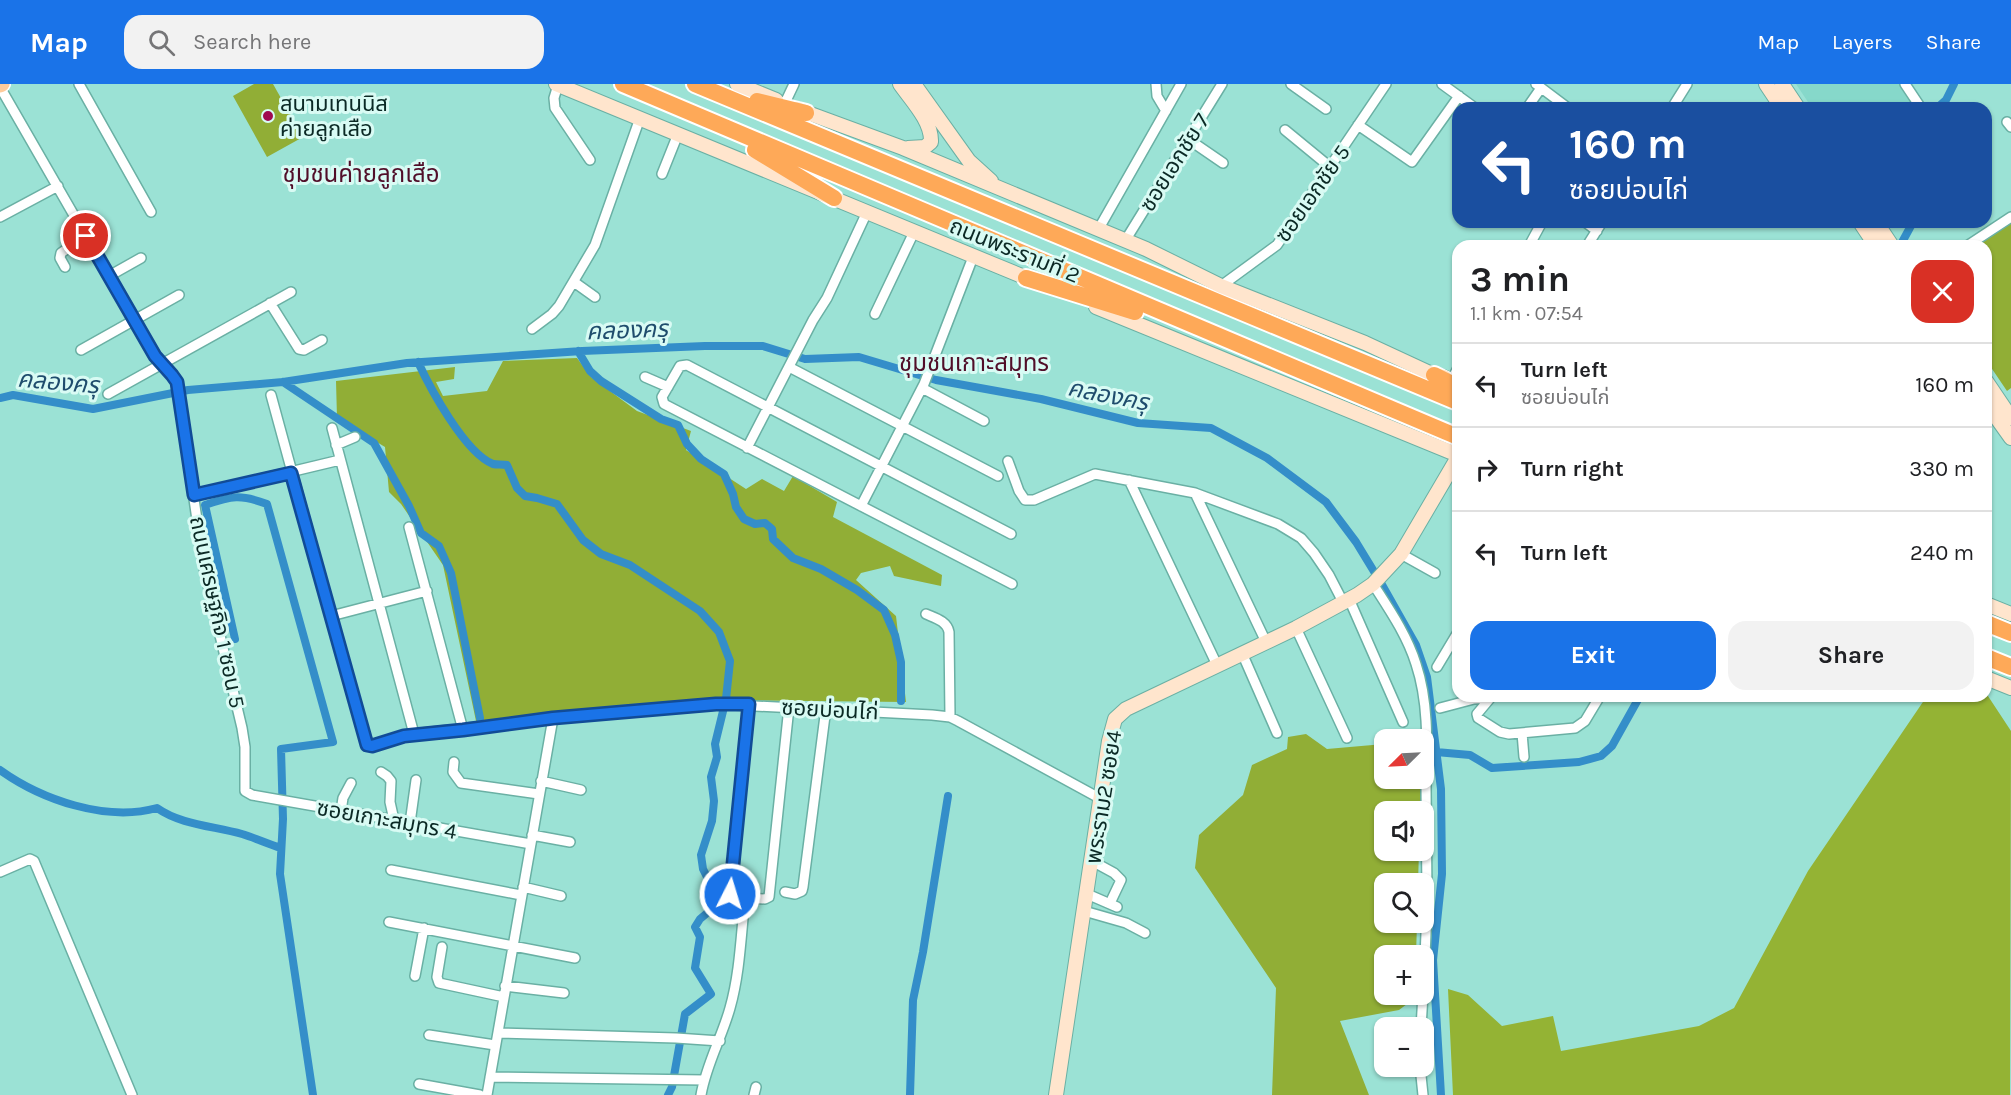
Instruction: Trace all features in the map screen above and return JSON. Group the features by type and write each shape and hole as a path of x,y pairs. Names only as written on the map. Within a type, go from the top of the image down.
{"highway":[{"name":"ถนนพระรามที่ 2","path":"623,84 1233,344 1452,435"},
{"name":"ถนนพระรามที่ 2","path":"699,86 1452,400"},
{"path":"699,86 806,113"},
{"path":"677,107 783,166 834,198"},
{"path":"1026,278 1233,344"},
{"path":"1434,375 1452,378"},
{"path":"1992,625 2011,633"},
{"path":"1992,659 2011,667"}],"main road":[{"name":"ถนนพระรามที่ 2","path":"557,84 1452,454"},
{"path":"736,84 806,113 903,148 1146,249 1221,286 1365,343 1434,375"},
{"path":"900,84 925,120 931,137 931,142 925,147 903,148"},
{"path":"1766,84 1778,102"},
{"path":"1782,84 1794,102"},
{"path":"918,86 969,161 1003,190"},
{"path":"1998,404 2011,418"},
{"path":"1998,404 2011,438"},
{"path":"1401,554 1452,466"},
{"name":"พระราม2 ซอย4","path":"1056,1095 1111,732 1116,719 1126,710 1296,628 1346,601 1374,582 1401,554"},
{"path":"1992,606 2011,614"},
{"path":"1992,680 2011,688"}],"street":[{"path":"79,84 151,212"},
{"path":"557,84 555,108 590,160"},
{"path":"785,103 794,84"},
{"path":"1156,84 1157,96 1166,111"},
{"path":"1098,230 1181,84"},
{"name":"ซอยเอกชัย 7","path":"1125,241 1222,84"},
{"path":"1291,84 1326,110"},
{"name":"ซอยเอกชัย 5","path":"1221,286 1277,245 1386,84"},
{"path":"1442,84 1467,102"},
{"path":"1532,102 1542,88 1554,84"},
{"path":"1676,102 1687,84"},
{"path":"1905,84 1917,102"},
{"name":"ถนนเศรษฐกิจ 1 ซอน 5","path":"1,85 155,356 177,382 209,596 242,728 245,747 245,791"},
{"path":"1542,88 1560,102"},
{"path":"1455,102 1459,96"},
{"path":"1358,125 1412,162 1452,106"},
{"path":"532,329 552,314 595,245 640,118"},
{"path":"1285,130 1330,167"},
{"path":"662,174 678,134"},
{"path":"1188,139 1223,163"},
{"path":"0,217 58,186"},
{"path":"747,448 834,284 867,212"},
{"path":"1976,240 2011,216"},
{"path":"875,314 914,232"},
{"path":"65,267 60,255 63,250 86,236"},
{"path":"861,506 923,386 973,257"},
{"path":"109,276 141,258"},
{"path":"574,282 595,297"},
{"path":"108,394 291,292"},
{"path":"81,350 179,295"},
{"path":"270,303 298,349 304,350 322,340"},
{"path":"1011,534 687,365 680,366 662,397 664,404 1011,584"},
{"path":"791,365 998,476"},
{"path":"645,377 668,387"},
{"path":"923,386 984,421"},
{"path":"271,395 331,616 427,591"},
{"path":"332,428 414,734"},
{"path":"336,445 355,437"},
{"path":"194,495 340,460"},
{"path":"1008,461 1022,496 1029,500 1095,474 1195,493 1278,524 1301,538 1314,553 1346,601 1403,722"},
{"path":"1129,480 1217,665"},
{"path":"1195,493 1266,642"},
{"path":"409,526 463,730"},
{"path":"1401,554 1435,573"},
{"path":"1374,582 1411,650 1421,684 1425,712 1428,756 1425,945"},
{"path":"926,614 944,623 950,632 950,717"},
{"name":"ซอยบ่อนไก่","path":"331,616 367,745 372,746 414,734 553,718 716,704 826,708 950,717 1101,799"},
{"path":"1296,628 1347,738"},
{"path":"1437,667 1452,642"},
{"path":"1242,653 1277,732"},
{"path":"1440,708 1463,702"},
{"path":"1487,702 1477,714 1478,718 1500,732 1509,734 1575,728 1585,721 1596,702"},
{"path":"749,704 730,890 734,898 765,899 768,897 789,707"},
{"path":"785,892 799,893 803,887 826,708"},
{"path":"487,1095 553,718"},
{"path":"1522,733 1524,757"},
{"path":"454,762 453,772 460,783 539,794"},
{"path":"381,772 391,782 390,802 394,820"},
{"path":"410,823 416,780"},
{"path":"541,782 581,789"},
{"path":"341,811 343,798 351,783"},
{"name":"ซอยเกาะสมุทร 4","path":"245,791 252,795 410,823 570,842"},
{"path":"0,872 30,859 34,861 132,1095"},
{"path":"1087,894 1115,903 1121,880 1114,873 1092,861"},
{"path":"391,870 561,896"},
{"path":"701,1095 704,1080 720,1041 734,989 745,898"},
{"path":"1084,911 1126,923 1145,933"},
{"path":"389,922 575,958"},
{"path":"415,976 424,928"},
{"path":"442,947 437,977 439,983 504,997"},
{"path":"505,986 564,993"},
{"path":"498,1033 720,1041"},
{"path":"429,1035 495,1045"},
{"path":"490,1077 704,1080"},
{"path":"1421,1077 1423,1095"},
{"path":"419,1084 480,1095"}],"shaded area":[{"path":"1796,84 1905,84 1917,102 1808,102"}],"green space":[{"name":"สนามเทนนิส ค่ายลูกเสือ","path":"254,84 273,84 303,137 267,157 233,96"},
{"path":"2011,223 2011,388 2007,391 1992,369 1992,240 1986,240"},
{"path":"577,358 591,377 637,411 691,431 686,450 746,489 762,479 784,491 793,476 837,502 833,517 942,575 941,586 894,576 890,566 861,573 856,580 896,616 906,702 716,700 476,721 443,565 401,504 389,492 385,447 337,418 336,381 455,367 454,379 436,382 443,396 487,391 503,361"},
{"path":"1923,702 1992,702 2011,731 2010,1095 1453,1095 1448,989 1468,995 1502,1026 1553,1016 1561,1051 1699,1026 1734,1008 1808,871"},
{"path":"1306,734 1327,749 1374,745 1374,789 1422,789 1421,801 1374,801 1374,861 1419,861 1418,873 1374,873 1374,933 1417,933 1416,945 1374,945 1374,1005 1406,1005 1399,1010 1340,1021 1369,1095 1272,1095 1276,988 1195,868 1199,835 1243,795 1252,765 1287,749 1288,737"}],"waterway":[{"path":"1944,102 1954,84"},
{"path":"1903,240 1910,228"},
{"name":"คลองครุ","path":"0,398 13,395 93,409 188,390 283,382 407,363 582,351 763,346 805,359 859,357 936,380 1041,399 1138,423 1211,428 1267,458 1326,502 1356,542 1416,645 1427,677 1441,789 1442,874 1433,960 1441,1095"},
{"path":"578,351 590,371 601,381 661,419 678,425 687,444 701,459 724,474 736,507 744,519 755,524 765,523 772,529 773,539 793,558 821,569 857,590 884,610 895,635 901,662 901,701"},
{"path":"418,362 450,419 482,458 493,464 507,465 517,488 525,496 557,504 583,540 601,554 630,565 700,611 719,632 730,661 726,699 715,744 717,757 711,777 714,801 712,821 701,855 703,869 712,887 712,909 700,919 695,927 700,937 695,968 711,994 685,1014 672,1087 668,1095"},
{"path":"283,382 374,443 409,506 421,533 439,546 451,573 480,718"},
{"path":"235,639 205,505 229,498 243,498 267,504 333,742 281,749 283,819 280,874 313,1095"},
{"path":"1436,752 1470,755 1492,768 1579,762 1601,756 1612,746 1637,702"},
{"path":"0,770 35,791 75,805 117,812 137,812 157,808 187,822 242,834 281,848"},
{"path":"910,1095 913,1000 948,796"}],"place":[{"name":"สนามเทนนิส ค่ายลูกเสือ","path":"268,116"}],"district":[{"name":"ชุมชนค่ายลูกเสือ","path":"361,174"},
{"name":"ชุมชนเกาะสมุทร","path":"974,363"}],"route":[{"path":"86,236 155,356 177,382 194,495 291,473 367,745 372,746 414,734 618,711 749,704 730,894"}]}
